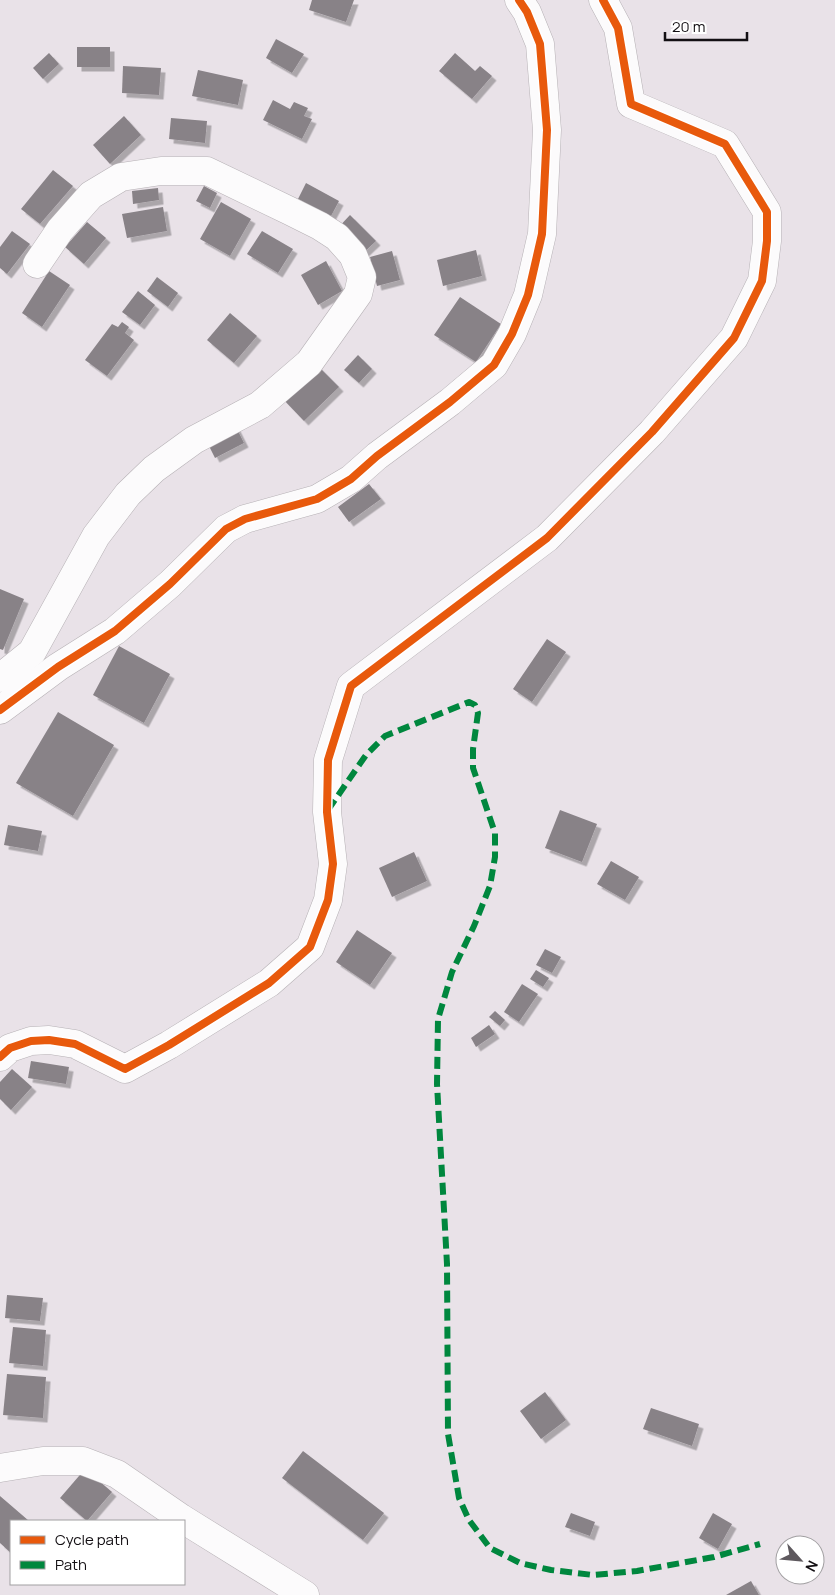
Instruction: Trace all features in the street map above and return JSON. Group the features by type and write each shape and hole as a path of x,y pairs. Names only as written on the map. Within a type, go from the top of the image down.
{"street":[{"path":"0,710 58,667 114,631 170,584 226,529 245,519 317,499 350,479 377,456 450,402 494,365 512,334 528,295 542,234 548,130 540,44 527,12 519,0"},
{"path":"0,1057 10,1048 31,1041 49,1040 75,1044 125,1069 169,1045 269,983 310,947 328,900 333,864 326,812 328,760 351,686 547,538 652,432 734,338 762,281 767,241 767,212 725,144 631,104 618,28 604,0"},
{"path":"0,678 32,652 96,536 128,494 154,469 194,440 260,405 309,364 358,294 362,277 353,255 337,237 320,226 207,171 161,171 121,177 91,195 60,230 37,264"},
{"path":"0,1468 43,1461 83,1462 117,1474 184,1520"},
{"path":"185,1520 305,1595"}],"building":[{"path":"312,0 354,0 346,22 309,10"},
{"path":"276,39 304,54 292,73 266,58"},
{"path":"77,47 110,47 110,67 77,67"},
{"path":"49,53 59,64 43,79 33,68"},
{"path":"455,53 475,71 480,66 492,76 472,99 439,71"},
{"path":"123,66 161,68 159,95 122,93"},
{"path":"198,70 243,80 238,105 192,96"},
{"path":"273,100 290,109 294,102 308,108 304,116 312,119 302,139 263,120"},
{"path":"124,116 141,135 110,164 93,145"},
{"path":"171,118 207,121 205,143 169,139"},
{"path":"53,170 73,186 40,224 21,209"},
{"path":"306,183 339,201 331,216 298,199"},
{"path":"204,186 217,193 210,208 196,201"},
{"path":"158,188 159,200 133,204 132,191"},
{"path":"221,202 251,219 230,256 200,239"},
{"path":"163,207 167,231 127,238 122,214"},
{"path":"350,215 376,241 361,255 336,230"},
{"path":"87,222 106,238 84,264 65,247"},
{"path":"12,231 30,244 7,274 0,268 0,247"},
{"path":"262,231 293,249 278,273 247,254"},
{"path":"476,250 482,276 443,286 437,260"},
{"path":"392,251 400,280 377,286 370,257"},
{"path":"326,261 342,291 318,305 301,275"},
{"path":"49,271 70,285 42,327 22,313"},
{"path":"157,277 178,293 168,307 147,291"},
{"path":"138,291 155,305 140,325 122,312"},
{"path":"460,297 501,324 476,362 434,335"},
{"path":"230,313 257,336 234,363 207,340"},
{"path":"122,322 129,327 125,333 134,340 107,376 85,360 112,324 118,327"},
{"path":"358,355 372,369 359,383 344,370"},
{"path":"316,364 339,387 304,421 282,398"},
{"path":"235,425 244,443 215,458 206,440"},
{"path":"369,484 381,499 349,522 338,507"},
{"path":"0,589 24,599 3,650 0,649"},
{"path":"547,639 566,652 532,702 513,689"},
{"path":"119,646 170,674 144,723 93,695"},
{"path":"58,712 114,745 73,816 16,783"},
{"path":"560,810 597,824 582,862 545,848"},
{"path":"8,825 42,831 38,851 4,845"},
{"path":"414,852 427,881 392,897 379,868"},
{"path":"611,861 639,877 625,900 597,884"},
{"path":"357,930 392,953 370,985 336,962"},
{"path":"545,949 561,957 552,973 536,965"},
{"path":"536,970 549,978 543,987 530,979"},
{"path":"522,984 538,994 519,1022 504,1012"},
{"path":"495,1011 505,1020 500,1026 489,1017"},
{"path":"489,1025 495,1034 476,1047 471,1038"},
{"path":"31,1061 69,1067 66,1084 28,1078"},
{"path":"12,1069 32,1087 11,1110 0,1099 0,1082"},
{"path":"7,1295 43,1298 40,1321 5,1318"},
{"path":"13,1327 46,1330 43,1366 9,1363"},
{"path":"7,1374 46,1377 43,1418 3,1415"},
{"path":"545,1392 566,1420 541,1439 520,1411"},
{"path":"651,1408 699,1424 692,1446 643,1429"},
{"path":"303,1451 384,1513 363,1540 282,1478"},
{"path":"85,1469 112,1492 88,1520 60,1498"},
{"path":"0,1496 28,1520 10,1520 10,1552 0,1543"},
{"path":"571,1513 595,1522 590,1536 565,1527"},
{"path":"713,1513 732,1524 718,1549 699,1538"},
{"path":"751,1581 759,1595 726,1595"}],"marked path":[{"path":"328,810 366,755 385,736 469,702 475,705 478,713 473,749 473,768 495,833 495,857 490,886 474,926 452,972 438,1019 437,1084 447,1264 448,1434 459,1498 469,1520 490,1548 520,1563 551,1570 593,1575 637,1571 714,1557 760,1544"}],"cycle path":[{"path":"0,710 58,667 115,631 170,584 226,529 245,519 317,499 351,479 377,456 450,402 494,365 512,334 528,295 542,234 547,130 540,44 527,12 519,0"},
{"path":"0,1057 10,1048 31,1041 49,1040 75,1044 125,1069 169,1045 269,983 310,947 328,900 333,864 327,812 328,760 351,686 547,538 652,432 734,338 762,281 767,241 767,212 725,144 631,104 618,28 603,0"}]}
